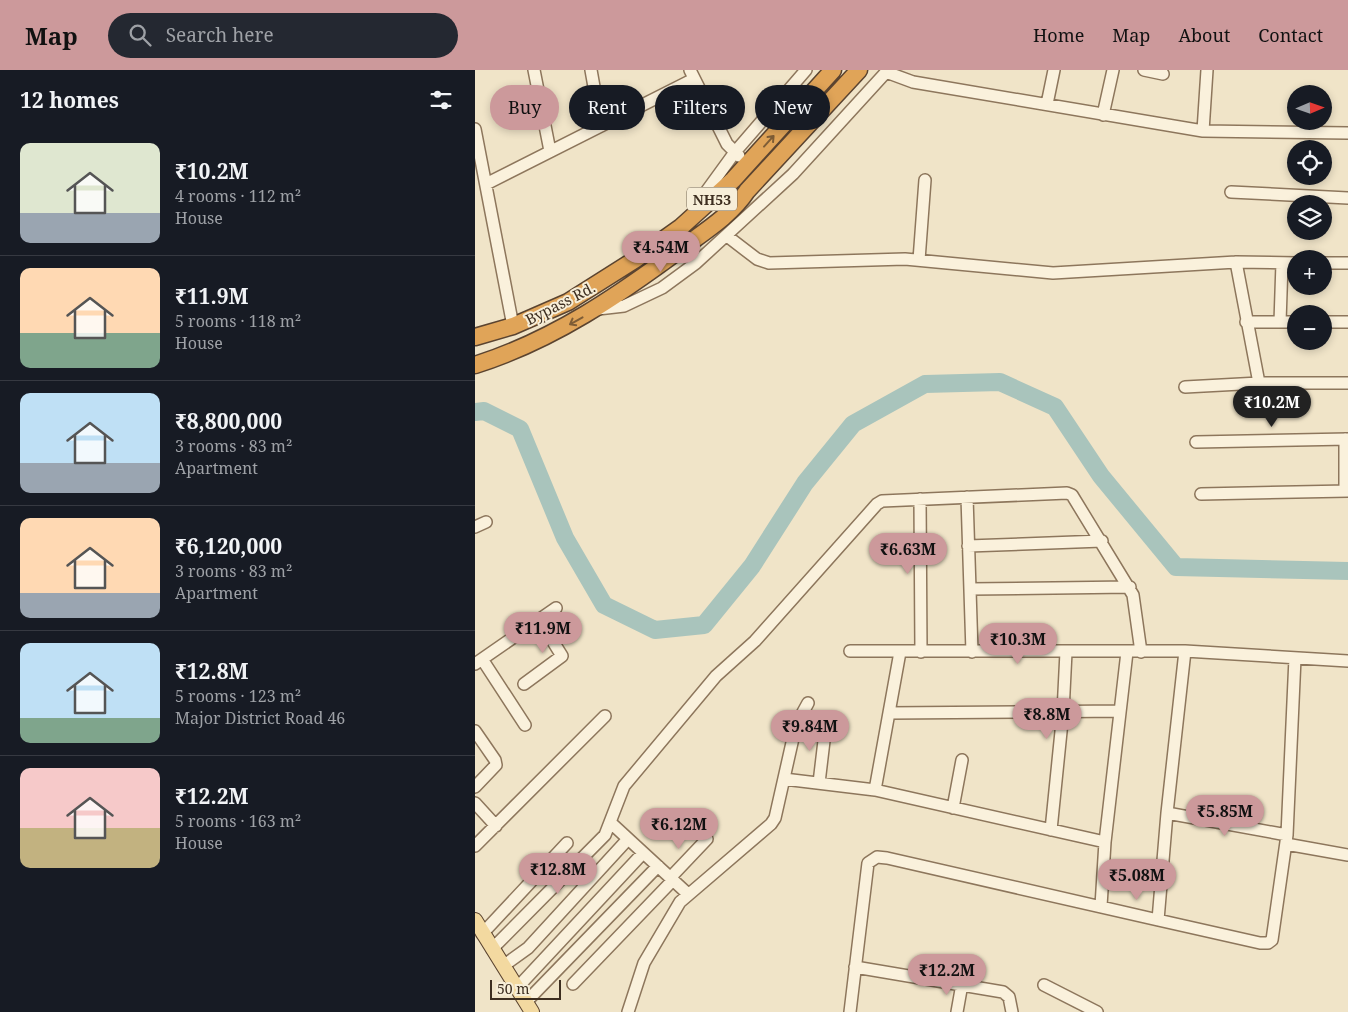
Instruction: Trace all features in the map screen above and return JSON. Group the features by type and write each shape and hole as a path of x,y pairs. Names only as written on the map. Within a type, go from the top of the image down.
{"highway":[{"name":"Bypass Rd.","path":"475,337 513,326 568,302 636,259 681,227 733,180 833,70"},
{"name":"Bypass Rd.","path":"475,365 512,353 595,309 617,295 740,202 747,191 859,70"},
{"path":"821,83 834,98"}],"main road":[{"path":"475,920 529,1007"}],"street":[{"path":"534,70 550,151"},
{"path":"591,70 594,85"},
{"path":"681,227 735,152 805,70"},
{"path":"1047,104 1054,70"},
{"path":"1103,115 1113,70"},
{"path":"1144,70 1163,74"},
{"path":"1203,131 1207,70"},
{"path":"595,309 624,306 662,288 696,263 793,174 887,71 913,82 1203,131 1348,133"},
{"path":"645,101 692,74 727,144 749,162"},
{"path":"475,129 476,144 486,184 513,326"},
{"path":"486,184 593,130"},
{"path":"919,260 925,180"},
{"path":"1231,192 1348,198"},
{"path":"727,236 757,259 769,263 919,260 1053,273 1236,262 1287,263"},
{"path":"1236,262 1259,383"},
{"path":"1280,322 1282,263"},
{"path":"1332,263 1348,263"},
{"path":"1246,322 1287,322"},
{"path":"1332,322 1348,322"},
{"path":"1185,387 1259,383 1348,383"},
{"path":"1196,442 1346,439 1346,491 1201,494"},
{"path":"492,949 605,835 624,786 715,676 755,641 877,504 888,500 1067,493 1075,498 1130,587 1135,604 1141,652"},
{"path":"967,497 972,652"},
{"path":"920,499 921,652"},
{"path":"475,527 487,522"},
{"path":"969,546 1102,541"},
{"path":"970,589 1130,587"},
{"path":"525,724 478,662 556,608"},
{"path":"523,684 562,656 539,619"},
{"path":"1158,920 1167,813 1185,651"},
{"path":"850,652 1185,651 1348,660"},
{"path":"875,790 901,652"},
{"path":"1051,830 1063,712 1066,652"},
{"path":"1101,906 1105,842 1127,652"},
{"path":"850,1012 867,863 877,858 1268,943 1274,934 1287,839 1295,658"},
{"path":"628,1012 639,976 650,951 674,911 688,894 771,824 778,810 796,725 808,703"},
{"path":"889,713 1120,711"},
{"path":"475,846 605,716"},
{"path":"819,783 826,724"},
{"path":"475,731 495,760 496,765 475,786"},
{"path":"953,808 962,760"},
{"path":"785,779 875,790 1105,842"},
{"path":"475,803 496,826"},
{"path":"1167,813 1287,839 1348,855"},
{"path":"611,823 688,894"},
{"path":"503,966 524,951 628,839"},
{"path":"573,984 707,839"},
{"path":"483,934 567,843"},
{"path":"517,988 643,852"},
{"path":"529,1007 658,866"},
{"path":"855,967 1003,992 1009,997 1012,1012"},
{"path":"957,1012 962,984"},
{"path":"1044,985 1097,1012"}],"waterway":[{"path":"475,412 484,411 520,429 565,538 604,605 655,630 704,625 752,566 805,483 853,424 925,384 1000,382 1055,407 1101,476 1176,567 1348,571"}]}
